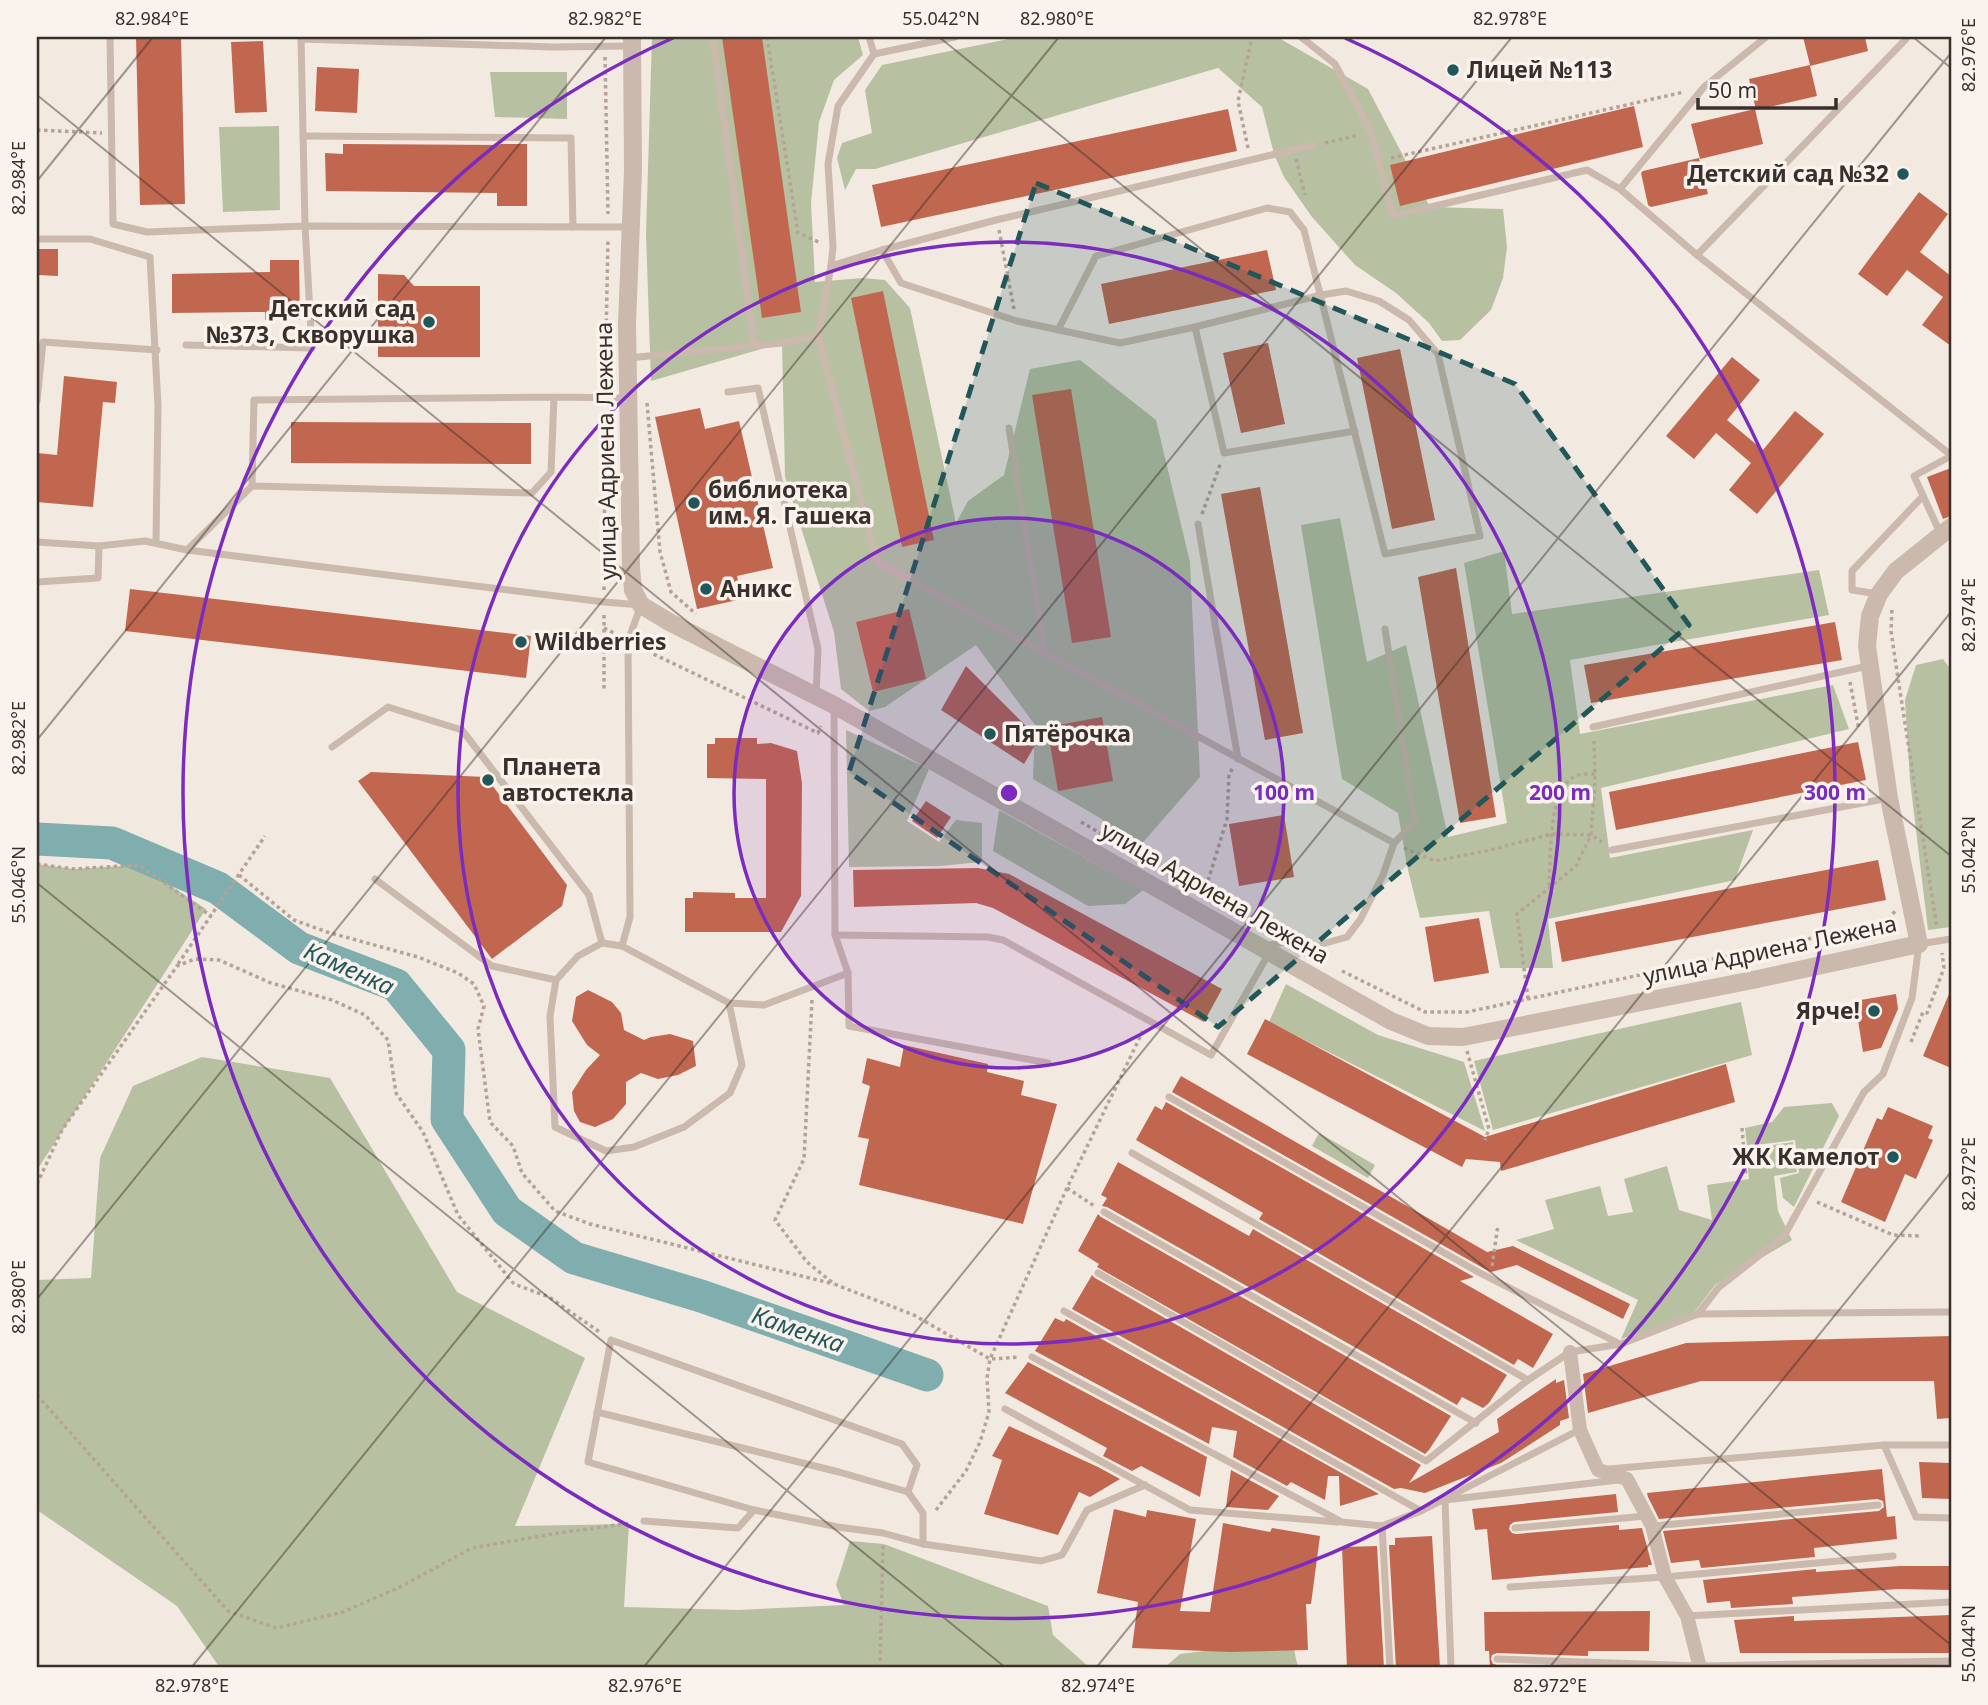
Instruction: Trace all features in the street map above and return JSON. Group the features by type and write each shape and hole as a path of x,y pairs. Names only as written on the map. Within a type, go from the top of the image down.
{"street":[{"name":"улица Адриена Лежена","path":"632,42 633,171 628,358 633,590 641,605 671,623 816,696 829,712 1391,1021 1428,1036 1463,1037 1753,980 1919,944 1889,798 1867,646 1870,616 1879,594 1896,571 1946,531"},
{"path":"1570,1352 1580,1430 1598,1470 1627,1479 1649,1521 1665,1577 1687,1616 1700,1667"}],"lane":[{"path":"110,37 113,224 147,232 305,226 630,227"},
{"path":"552,37 552,47"},
{"path":"713,37 754,346"},
{"path":"869,37 874,54"},
{"path":"955,37 874,54 838,106 828,164 833,247 818,336 877,562 1394,843"},
{"path":"1301,37 1335,64 1371,132 1393,216 1587,170 1619,189 1698,255 1951,455 1913,476 1946,531"},
{"path":"1619,189 1704,88 1766,37"},
{"path":"1698,255 1906,37"},
{"path":"186,345 312,348 305,226 301,38 552,47 604,46 632,42"},
{"path":"303,136 571,138 573,227"},
{"path":"831,266 996,220 1314,145"},
{"path":"881,250 901,283 1017,321 1058,330 1120,343 1321,295 1346,291 1379,301 1409,320 1438,354 1479,536 1385,554 1355,431 1321,295 1304,230 1290,212 1267,208 1097,256 1058,330"},
{"path":"37,239 90,239 150,257 157,350 156,543"},
{"path":"1195,327 1224,453 1355,431"},
{"path":"628,358 754,346 818,336"},
{"path":"37,401 43,342 157,350"},
{"path":"728,392 758,388 818,649 816,696"},
{"path":"252,486 532,493 551,472 554,397"},
{"path":"187,550 252,486 254,400 629,398"},
{"path":"1009,428 1045,654"},
{"path":"1879,594 1852,590 1852,570 1923,496"},
{"path":"1198,524 1238,759"},
{"path":"37,542 99,546 145,541 187,550 604,603 641,605 628,641 630,917 621,946"},
{"path":"37,582 99,578 99,546"},
{"path":"835,935 988,937 1003,940 1149,1018 1211,1055 1266,950 1283,942 1315,946 1347,937 1360,920 1383,875 1394,843 1415,822 1385,629"},
{"path":"1593,727 1869,665"},
{"path":"332,747 388,707 463,730 589,895 602,943"},
{"path":"829,712 835,935 848,972 849,1026 1048,1063"},
{"path":"1612,850 1889,798"},
{"path":"375,879 492,966 556,980"},
{"path":"1698,1314 1718,1288 1784,1236 1864,1092 1882,1074 1912,998 1919,944 1951,939"},
{"path":"729,1003 742,1065 730,1093 684,1127 634,1147 606,1151 555,1127 550,1016 556,980 578,956 602,943 621,946 729,1003 764,1005 848,972"},
{"path":"1169,1097 1490,1279 1621,1344"},
{"path":"1132,1153 1528,1380"},
{"path":"1104,1212 1476,1423"},
{"path":"1098,1273 1426,1461 1528,1380 1570,1352 1621,1344 1698,1314 1951,1312"},
{"path":"1064,1311 1421,1511"},
{"path":"908,1492 917,1465 902,1444 611,1340 589,1462 754,1510 883,1533 922,1544 1041,1560 1062,1555 1087,1510 1145,1485"},
{"path":"1032,1357 1342,1522"},
{"path":"1005,1409 1190,1510 1382,1526 1445,1500 1580,1430"},
{"path":"597,1412 839,1472 908,1492 923,1513 922,1544"},
{"path":"1598,1470 1884,1445 1951,1446"},
{"path":"1884,1445 1916,1517 1951,1518"},
{"path":"1445,1500 1627,1479"},
{"path":"1445,1500 1451,1668"},
{"path":"1515,1528 1878,1505"},
{"path":"644,1521 738,1528 754,1510"},
{"path":"1382,1526 1390,1668"},
{"path":"1510,1587 1665,1577 1893,1556"},
{"path":"1687,1616 1951,1602"},
{"path":"1497,1659 1700,1667 1951,1661"}],"path":[{"path":"767,37 798,233 833,247"},
{"path":"1250,159 1238,101 1252,37"},
{"path":"604,46 608,227 604,590"},
{"path":"1378,161 1704,88"},
{"path":"37,130 100,133"},
{"path":"1314,145 1371,132"},
{"path":"1294,150 1305,195"},
{"path":"996,220 1017,321"},
{"path":"649,411 660,552 671,592 696,614"},
{"path":"1198,524 1224,453"},
{"path":"604,615 604,692"},
{"path":"604,628 616,634"},
{"path":"641,648 818,733 829,712"},
{"path":"1853,705 1861,736"},
{"path":"1528,999 1517,914 1576,866 1591,835 1595,774 1593,727"},
{"path":"1204,894 1227,819 1228,775 1238,759"},
{"path":"1549,888 1554,812 1562,786 1578,775 1595,774"},
{"path":"1077,820 1194,887"},
{"path":"1394,843 1435,861 1552,835 1591,835"},
{"path":"37,1184 62,1130 265,836"},
{"path":"37,864 73,869 139,865 211,916"},
{"path":"239,875 294,920 418,957 458,973 474,984 484,1006 478,1029 490,1122 513,1146 522,1173 555,1211 590,1224 834,1284 914,1315 990,1359 1032,1357"},
{"path":"1342,971 1425,1012 1467,1012 1887,922 1897,908"},
{"path":"177,966 195,958 219,960 271,983 332,1000 365,1015 388,1040 396,1093 423,1132 458,1215 514,1284 549,1297 611,1340"},
{"path":"813,986 804,1159 775,1220 807,1262 834,1284"},
{"path":"923,1513 936,1510 966,1471 980,1442 989,1412 987,1378 990,1359 1067,1188 1149,1018"},
{"path":"1463,1037 1489,1129 1485,1140"},
{"path":"1742,1128 1746,1177"},
{"path":"1067,1188 1104,1212"},
{"path":"1806,1198 1893,1235 1919,1236"},
{"path":"1490,1279 1498,1225"},
{"path":"37,1395 228,1611 276,1628 343,1612 398,1588 471,1548 644,1521"},
{"path":"880,1668 883,1533"}],"highlighted area":[{"path":"1036,183 1515,384 1689,625 1218,1027 849,772"}],"green space":[{"path":"652,37 858,37 863,55 834,80 819,122 811,203 815,282 862,278 885,280 910,308 956,523 968,501 1004,475 1030,369 1080,360 1156,420 1190,562 1200,777 1138,848 1100,818 1033,779 1035,725 976,645 885,707 869,711 841,689 834,632 785,477 782,343 651,381 646,234"},
{"path":"1018,37 1277,37 1368,89 1430,207 1503,209 1507,247 1503,278 1491,310 1460,340 1442,341 1429,323 1396,293 1355,265 1312,217 1284,177 1274,154 1262,107 1218,68 875,169 856,169 845,190 837,158 842,143 872,133 865,90 882,65"},
{"path":"490,72 567,72 567,119 495,117"},
{"path":"279,126 280,210 223,212 219,127"},
{"path":"1340,518 1367,662 1406,645 1448,837 1507,823 1464,563 1504,551 1512,614 1819,570 1829,615 1570,660 1580,734 1833,685 1849,729 1601,788 1610,858 1753,830 1735,880 1548,919 1553,968 1500,968 1489,911 1420,918 1398,813 1342,779 1301,525"},
{"path":"1943,659 1951,670 1951,927 1928,930 1910,780 1905,700 1916,665"},
{"path":"846,730 929,769 907,821 939,842 956,820 982,823 982,862 940,866 849,867"},
{"path":"999,810 1143,890 1125,904 1088,906 993,851"},
{"path":"37,864 73,869 139,865 206,909 37,1170"},
{"path":"1286,984 1378,1035 1464,1062 1485,1131 1269,1022"},
{"path":"1741,1002 1752,1055 1493,1130 1474,1061"},
{"path":"202,1057 330,1078 457,1292 585,1358 515,1526 629,1524 624,1607 738,1610 844,1605 836,1585 850,1541 884,1544 1048,1606 1053,1635 1090,1668 220,1668 177,1606 37,1510 37,1280 91,1278 100,1158 133,1086"},
{"path":"1832,1103 1839,1116 1794,1207 1783,1198 1780,1178 1799,1173 1795,1140 1747,1146 1745,1128 1772,1122 1784,1107"},
{"path":"1319,1133 1375,1165 1368,1178 1312,1146"},
{"path":"1793,1142 1797,1172 1774,1176 1778,1211 1792,1240 1715,1285 1690,1318 1621,1339 1638,1300 1516,1240 1554,1229 1545,1200 1600,1186 1608,1216 1633,1212 1624,1179 1667,1166 1679,1210 1712,1220 1707,1185 1749,1179 1746,1149"},
{"path":"1292,1640 1298,1668 1164,1668 1180,1654"}],"building":[{"path":"136,37 181,37 185,204 140,205"},
{"path":"722,37 762,37 801,312 762,318"},
{"path":"1803,37 1865,37 1868,51 1810,66 1817,96 1756,110 1749,79 1810,65"},
{"path":"263,41 267,112 235,113 231,42"},
{"path":"317,67 359,69 357,113 315,111"},
{"path":"1634,106 1643,147 1400,206 1390,165"},
{"path":"1228,109 1237,151 881,227 872,185"},
{"path":"1755,109 1763,144 1700,159 1691,124"},
{"path":"343,144 527,144 527,206 497,206 497,193 326,191 325,153 343,154"},
{"path":"1699,158 1708,194 1651,207 1648,205 1641,173 1643,171"},
{"path":"1919,192 1948,214 1920,252 1951,276 1951,346 1922,325 1943,297 1907,270 1887,296 1858,274"},
{"path":"37,249 58,249 58,276 37,275"},
{"path":"1267,250 1276,290 1109,324 1101,284"},
{"path":"270,260 299,260 300,320 265,320 265,312 172,313 172,274 270,272"},
{"name":"Детский сад №373, Скворушка","path":"378,274 404,275 414,286 480,286 480,357 378,357"},
{"path":"883,291 934,540 902,547 851,298"},
{"path":"1268,343 1285,424 1241,433 1223,353"},
{"path":"1400,349 1435,520 1392,529 1357,358"},
{"path":"1732,357 1760,380 1727,420 1763,450 1795,411 1824,434 1757,514 1729,490 1751,463 1716,433 1694,459 1666,436"},
{"path":"64,376 117,382 115,403 103,402 93,507 37,502 37,453 57,455"},
{"path":"1071,389 1111,637 1072,643 1032,395"},
{"path":"700,408 705,429 739,421 773,568 737,576 742,599 697,609 655,417"},
{"path":"291,422 531,423 531,464 291,463"},
{"path":"1951,468 1951,516 1943,519 1927,477"},
{"path":"1260,487 1303,733 1265,740 1221,494"},
{"path":"1456,568 1496,817 1460,823 1418,577"},
{"path":"130,589 531,636 526,678 125,631"},
{"path":"909,609 926,679 873,692 856,622"},
{"path":"1835,622 1842,660 1591,703 1584,665"},
{"path":"966,666 1030,730 1046,727 1024,764 941,710"},
{"path":"1102,717 1113,781 1058,791 1047,727"},
{"path":"715,738 757,738 757,744 771,743 797,751 802,783 801,896 781,932 685,932 685,898 693,898 693,892 735,893 735,898 766,898 766,779 707,778 707,744 715,744"},
{"path":"1858,742 1866,780 1616,830 1609,792"},
{"path":"371,772 486,777 567,885 562,906 492,959 358,781"},
{"path":"926,801 951,817 937,838 912,821"},
{"path":"1284,815 1294,877 1239,886 1229,824"},
{"path":"1878,860 1886,900 1562,962 1555,922"},
{"path":"978,868 1009,874 1222,989 1204,1022 993,908 976,903 854,907 853,870"},
{"path":"1479,918 1489,973 1434,982 1425,927"},
{"path":"1951,989 1951,1068 1923,1056"},
{"path":"588,990 612,1002 621,1013 624,1030 644,1040 670,1034 693,1041 696,1066 678,1075 658,1079 641,1073 626,1082 626,1104 613,1119 595,1127 580,1122 574,1111 572,1092 586,1070 600,1055 587,1045 572,1021 576,997"},
{"path":"1896,994 1898,1009 1881,1048 1863,1052 1855,1001"},
{"path":"1265,1019 1485,1137 1726,1064 1735,1102 1501,1171 1500,1162 1466,1159 1462,1167 1247,1054"},
{"path":"904,1045 988,1064 987,1072 1024,1081 1021,1095 1057,1104 1023,1224 859,1185 869,1139 858,1137 870,1086 862,1083 867,1058 900,1067"},
{"path":"1181,1076 1487,1252 1513,1246 1630,1304 1623,1319 1517,1265 1491,1272 1483,1268 1172,1092"},
{"path":"1166,1102 1474,1277 1460,1281 1553,1334 1533,1368 1518,1359 1514,1365 1259,1219 1263,1213 1136,1140 1155,1106 1162,1110"},
{"name":"ЖК Камелот","path":"1888,1107 1933,1126 1928,1138 1933,1140 1916,1179 1905,1174 1885,1222 1841,1202 1877,1118 1882,1120"},
{"path":"1118,1162 1249,1236 1253,1229 1507,1375 1483,1408 1462,1397 1457,1405 1102,1206 1107,1198 1101,1195"},
{"path":"1098,1214 1451,1416 1425,1454 1097,1267 1099,1264 1078,1251"},
{"path":"1092,1275 1421,1465 1409,1483 1499,1432 1497,1419 1556,1379 1556,1383 1564,1380 1569,1418 1560,1421 1560,1425 1501,1463 1425,1493 1394,1489 1072,1309"},
{"path":"1055,1318 1064,1322 1066,1319 1379,1494 1340,1506 1339,1476 1328,1476 1325,1500 1291,1482 1287,1486 1233,1457 1237,1431 1212,1427 1209,1444 1035,1351"},
{"path":"1951,1336 1951,1418 1937,1419 1934,1381 1701,1381 1588,1413 1583,1374 1686,1343"},
{"path":"1028,1362 1207,1457 1200,1497 1141,1466 1132,1471 1103,1456 1107,1448 1005,1393"},
{"path":"1009,1426 1120,1479 1090,1497 1079,1492 1058,1535 984,1514 1002,1460 992,1456"},
{"path":"1919,1462 1951,1463 1951,1499 1922,1498"},
{"path":"1882,1469 1887,1517 1895,1516 1897,1539 1814,1548 1815,1557 1701,1568 1699,1560 1671,1563 1663,1531 1879,1511 1884,1507 1883,1501 1877,1499 1659,1519 1647,1493"},
{"path":"1231,1470 1279,1496 1268,1510 1226,1507"},
{"path":"1616,1494 1618,1512 1514,1522 1509,1529 1516,1534 1619,1525 1619,1530 1642,1528 1652,1565 1492,1580 1487,1529 1475,1530 1472,1509"},
{"path":"1114,1509 1146,1517 1147,1510 1196,1519 1180,1611 1210,1612 1223,1523 1270,1532 1272,1528 1320,1536 1311,1604 1306,1604 1308,1650 1230,1652 1132,1648 1138,1602 1097,1593"},
{"path":"1432,1536 1440,1668 1396,1668 1389,1545 1395,1545 1395,1538"},
{"path":"1377,1546 1384,1668 1347,1668 1342,1547"},
{"path":"1900,1566 1951,1566 1951,1590 1898,1589 1792,1597 1793,1604 1731,1608 1730,1601 1707,1603 1703,1580 1816,1569 1816,1572"},
{"path":"1650,1611 1649,1651 1588,1651 1588,1656 1497,1653 1492,1655 1491,1659 1493,1664 1497,1665 1587,1668 1490,1668 1489,1651 1485,1651 1484,1612"},
{"path":"1951,1615 1951,1653 1740,1653 1734,1620 1794,1616 1794,1621"}],"waterway":[{"name":"Каменка","path":"37,839 112,843 218,888 299,948 396,985 449,1050 447,1119 507,1211 574,1258 701,1296 927,1375"}],"place":[{"name":"Лицей №113","path":"1453,70"},
{"name":"Детский сад №32","path":"1903,174"},
{"name":"Детский сад №373, Скворушка","path":"429,322"},
{"name":"библиотека им. Я. Гашека","path":"694,503"},
{"name":"Аникс","path":"706,589"},
{"name":"Wildberries","path":"521,642"},
{"name":"Пятёрочка","path":"990,734"},
{"name":"Планета автостекла","path":"488,780"},
{"name":"Ярче!","path":"1874,1011"},
{"name":"ЖК Камелот","path":"1893,1157"}]}
